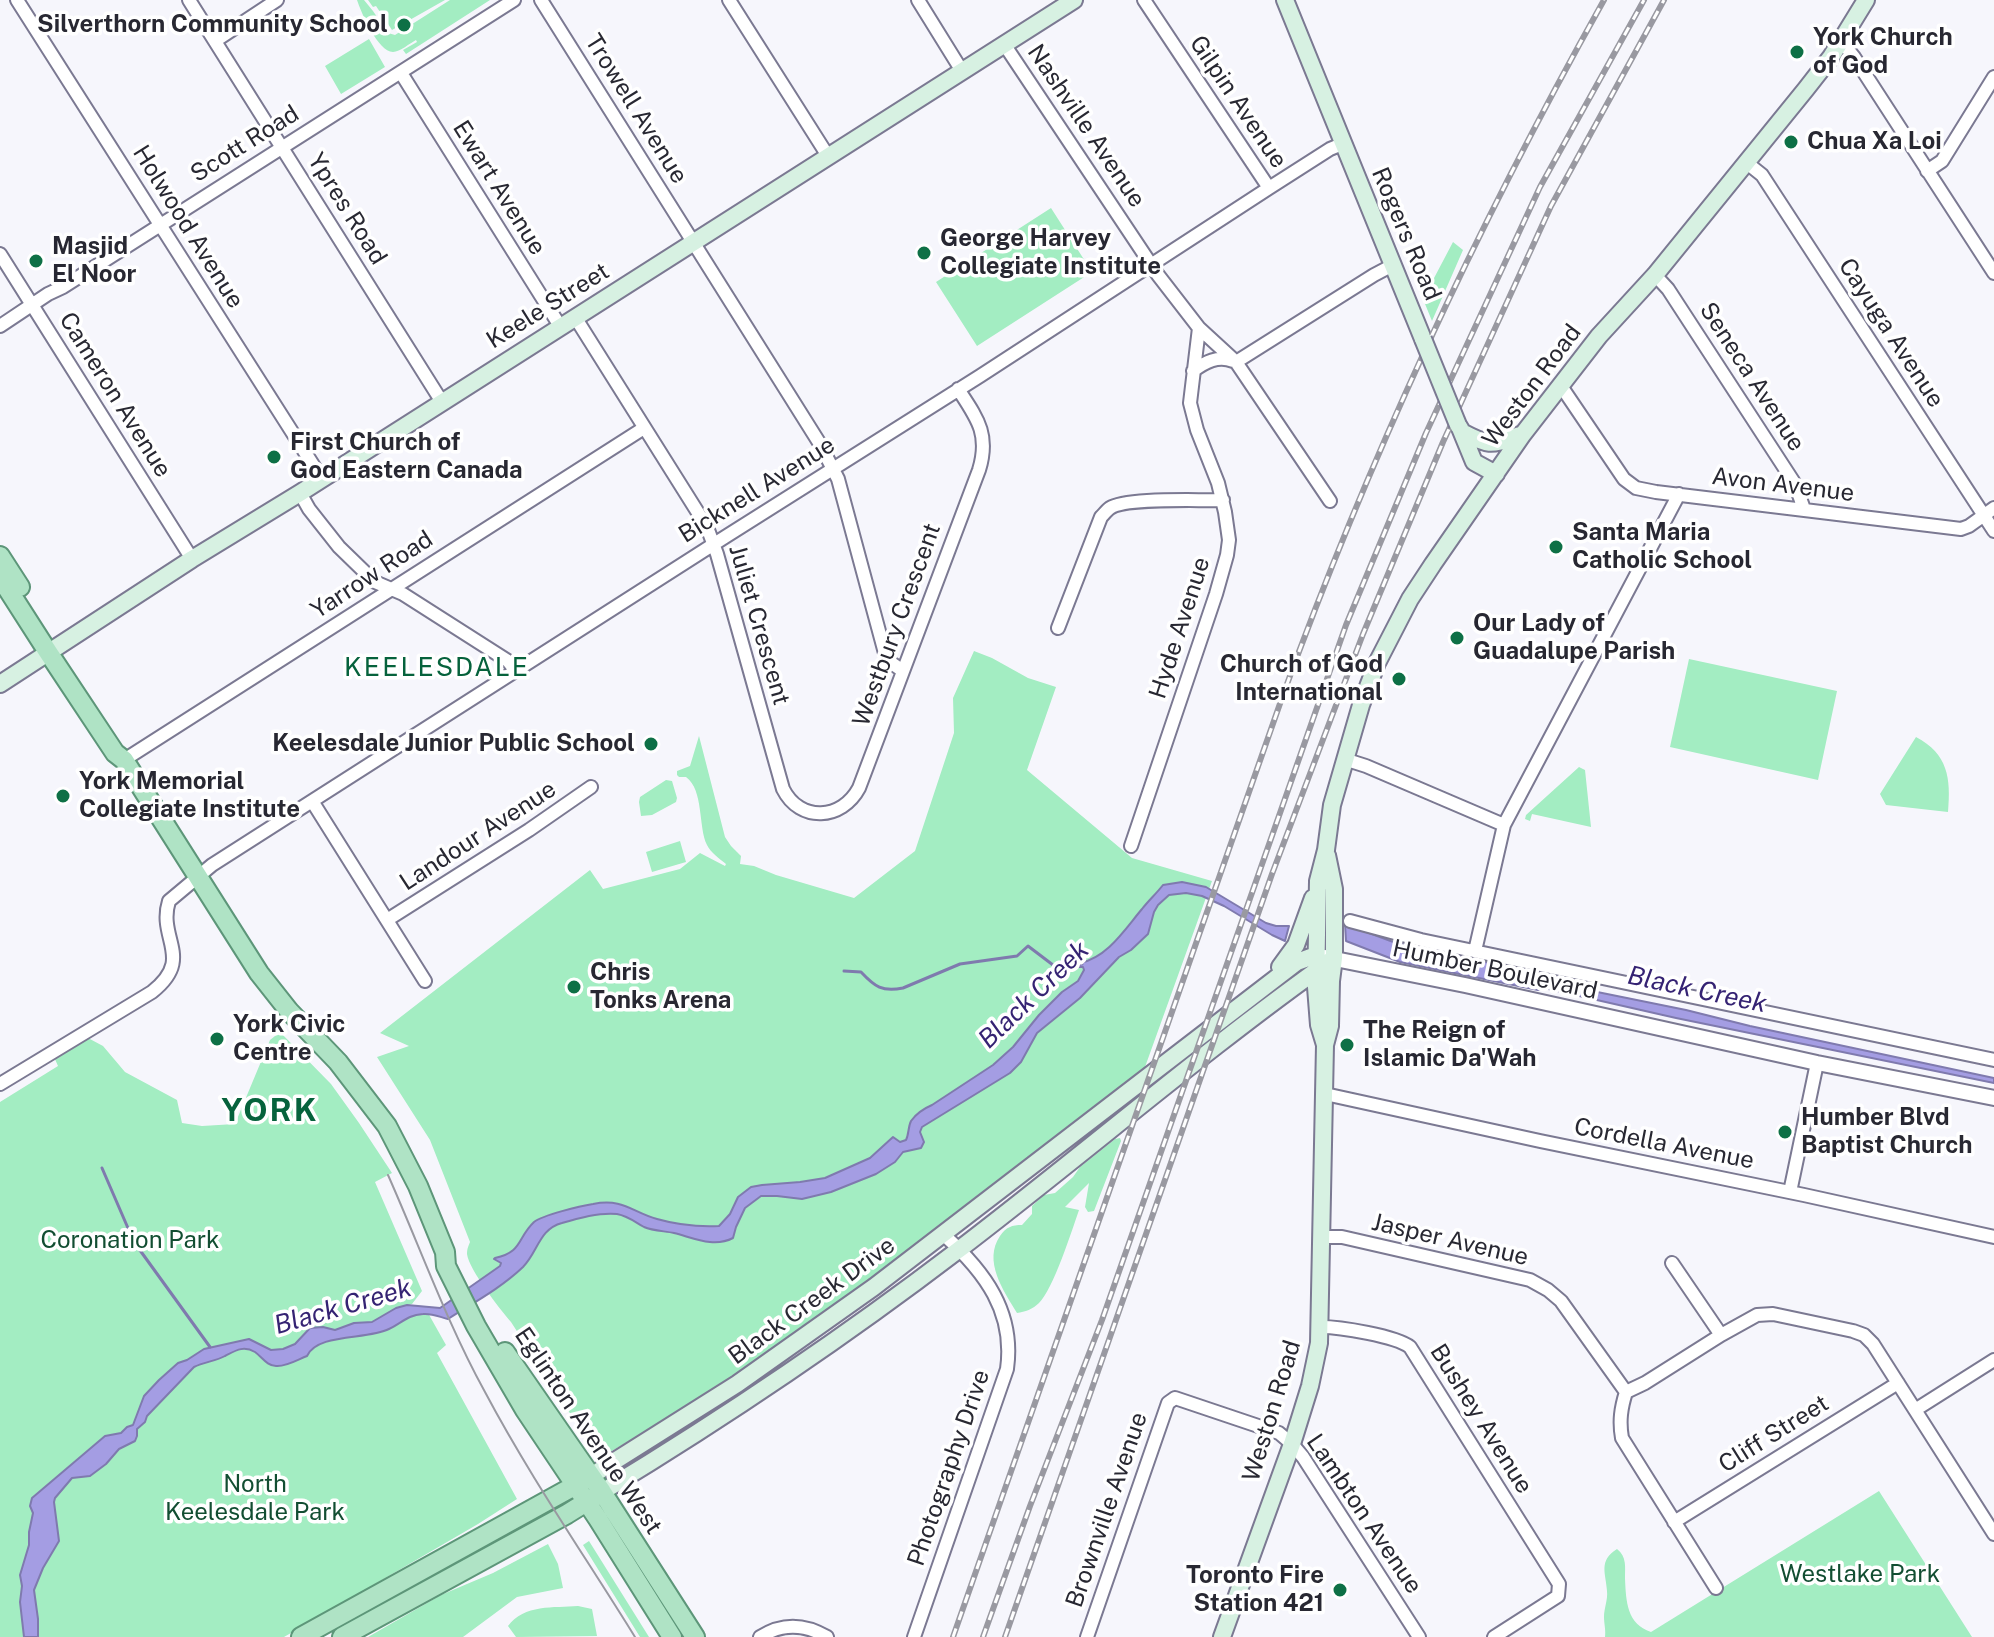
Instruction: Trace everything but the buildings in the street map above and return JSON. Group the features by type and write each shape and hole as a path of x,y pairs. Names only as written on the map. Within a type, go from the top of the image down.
{"main road":[{"name":"Keele Street","path":"0,684 1074,0"},
{"name":"Rogers Road","path":"1285,0 1474,462 1496,474"},
{"name":"Weston Road","path":"1222,1637 1292,1444 1314,1372 1321,1327 1325,1045 1330,1026 1331,981 1323,962 1318,881 1344,759 1377,663 1410,599 1523,434 1599,336 1655,275 1747,163 1841,41 1866,0"},
{"path":"1460,428 1481,442 1488,443 1523,434"},
{"name":"Eglinton Avenue West","path":"0,556 53,649"},
{"name":"Eglinton Avenue West","path":"0,577 123,747 124,760 259,973 289,1011 345,1071 387,1126 418,1186 445,1252 446,1266 460,1282 481,1322 512,1363 583,1481 695,1637"},
{"name":"Weston Road","path":"1325,1045 1319,1025 1323,962 1334,889 1326,850"},
{"path":"1262,999 1296,945 1318,881"},
{"name":"Black Creek Drive","path":"342,1637 594,1497 693,1437 809,1359 960,1249 1262,999 1297,962 1323,962"},
{"path":"1262,999 1305,999 1317,1014 1319,1025"},
{"name":"Black Creek Drive","path":"301,1637 583,1481 737,1384 862,1296 1262,999"},
{"name":"Eglinton Avenue West","path":"594,1497 672,1637"}],"street":[{"name":"Holwood Avenue","path":"17,0 322,479"},
{"name":"Ypres Road","path":"189,0 442,402"},
{"path":"215,41 277,0"},
{"name":"Scott Road","path":"0,326 514,0"},
{"name":"Trowell Avenue","path":"541,0 833,468 886,657 903,671"},
{"path":"729,0 828,156"},
{"path":"918,0 962,71"},
{"name":"Gilpin Avenue","path":"1144,0 1269,188"},
{"path":"1841,41 1994,273"},
{"name":"Nashville Avenue","path":"1004,44 1151,264 1199,328 1236,362 1330,501"},
{"name":"Ewart Avenue","path":"401,73 567,322"},
{"path":"1927,171 1942,161 1994,77"},
{"name":"Bicknell Avenue","path":"0,1084 152,992 163,982 173,963 167,905 171,898 212,865 1342,144"},
{"name":"Cayuga Avenue","path":"1747,163 1762,175 1989,512 1994,531"},
{"name":"Cameron Avenue","path":"0,254 192,559"},
{"path":"1193,371 1216,359 1226,358 1236,362 1393,265"},
{"name":"Seneca Avenue","path":"1655,275 1676,300 1795,484 1804,509"},
{"name":"Juliet Crescent","path":"567,322 644,428 707,527 783,789"},
{"name":"Hyde Avenue","path":"1131,846 1216,594 1229,540 1223,500 1190,403 1199,328"},
{"path":"1561,386 1624,479 1636,488 1679,494"},
{"name":"Westbury Crescent","path":"783,789 796,805 805,810 815,813 836,810 849,803 864,777 982,459 982,431 958,389"},
{"name":"Yarrow Road","path":"124,760 644,428"},
{"path":"300,493 339,547 375,582 403,594 508,661 515,670"},
{"name":"Avon Avenue","path":"1475,951 1504,825 1679,494 1961,529 1989,512"},
{"path":"1058,628 1101,517 1110,508 1123,503 1223,500"},
{"path":"1344,759 1363,764 1504,825"},
{"name":"Landour Avenue","path":"387,920 591,787"},
{"path":"312,801 425,981"},
{"name":"Humber Boulevard","path":"1350,921 1421,940 1994,1060"},
{"name":"Humber Boulevard","path":"1323,962 1465,985 1817,1063 1994,1098"},
{"path":"1790,1192 1817,1063"},
{"name":"Cordella Avenue","path":"1325,1094 1994,1237"},
{"name":"Photography Drive","path":"914,1637 999,1395 1010,1350 1007,1325 1000,1305 960,1249 944,1235"},
{"name":"Jasper Avenue","path":"1322,1237 1342,1237 1530,1280 1548,1290 1570,1311 1626,1392"},
{"path":"1672,1263 1721,1335"},
{"path":"1716,1588 1622,1438 1619,1424 1621,1406 1626,1392 1757,1315 1773,1314 1864,1335 1873,1344 1994,1534"},
{"name":"Bushey Avenue","path":"1321,1327 1339,1328 1401,1342 1410,1347 1559,1584 1558,1596 1494,1637"},
{"path":"1915,1410 1994,1360"},
{"name":"Cliff Street","path":"1674,1522 1898,1383"},
{"name":"Lambton Avenue","path":"1171,1399 1180,1398 1279,1433 1292,1444 1419,1637"},
{"name":"Brownville Avenue","path":"1087,1637 1171,1399"},
{"path":"760,1637 788,1626 806,1627 827,1637"}],"green space":[{"path":"357,0 364,0 388,33 395,35 450,0 490,0 406,54 403,50 416,40 396,52 387,50 371,30"},
{"path":"368,0 445,0 392,30 376,6 373,7"},
{"path":"369,39 385,67 341,94 325,66"},
{"path":"1051,208 1092,272 977,346 936,282"},
{"path":"1453,242 1463,250 1432,321 1423,299"},
{"path":"974,651 1028,678 1056,687 1027,770 1132,858 1212,881 1145,1067 956,1212 918,1247 718,1389 610,1452 584,1435 511,1322 473,1270 467,1254 470,1242 430,1140 377,1057 409,1046 380,1033 590,870 603,889 680,869 700,853 725,866 707,845 692,783 686,777 677,775 677,771 690,766 699,736 725,837 741,856 740,864 854,898 915,851 954,733 953,698"},
{"path":"1689,659 1837,691 1818,780 1670,747"},
{"path":"1916,737 1935,751 1945,768 1949,788 1948,812 1886,805 1880,794"},
{"path":"1579,767 1585,770 1591,827 1532,814 1530,821 1525,819 1526,815"},
{"path":"666,780 672,781 676,802 652,815 641,816 640,797"},
{"path":"680,841 686,862 652,872 646,852"},
{"path":"280,1032 331,1084 392,1173 375,1182 422,1291 412,1304 364,1323 387,1330 406,1319 428,1313 446,1345 437,1353 517,1499 284,1637 0,1637 0,1102 58,1066 54,1057 88,1038 103,1046 125,1072 177,1100 182,1123 202,1126 235,1124 270,1040"},
{"path":"1120,1138 1094,1211 1088,1212 1085,1207 1089,1183 1065,1207 1079,1210 1050,1286 1039,1303 1017,1313 994,1265 995,1246 1000,1236 1010,1227 1022,1225 1032,1214 1032,1206 1044,1195 1055,1193 1080,1167"},
{"name":"Westlake Park","path":"1879,1491 1972,1637 1605,1637 1607,1594 1604,1568 1607,1558 1617,1549 1625,1562 1629,1611 1637,1624 1651,1632"},
{"path":"589,1541 649,1637 640,1637 583,1545"},
{"path":"548,1544 558,1564 563,1588 517,1597 463,1637 368,1637 441,1595 493,1573"},
{"path":"578,1606 592,1609 597,1636 516,1637 508,1626 522,1614 531,1611"}],"shaded area":[{"path":"1182,882 1206,887 1266,923 1289,926 1285,941 1202,896 1186,893 1169,895 1154,912 1148,934 1119,957 1080,998 1037,1033 1021,1062 1010,1073 922,1127 920,1132 924,1142 921,1148 903,1152 895,1162 876,1174 831,1192 802,1199 761,1196 745,1208 733,1238 726,1241 704,1241 648,1228 617,1214 568,1221 548,1230 528,1261 514,1275 448,1319 429,1314 413,1316 380,1332 321,1344 307,1356 284,1365 270,1365 255,1352 243,1349 194,1367 147,1416 137,1429 135,1441 119,1449 90,1476 72,1478 55,1498 59,1541 34,1590 38,1637 24,1637 20,1575 29,1545 32,1498 105,1436 121,1433 133,1425 144,1396 178,1363 204,1349 249,1339 271,1350 283,1349 295,1344 310,1328 335,1330 354,1323 372,1322 407,1305 440,1308 500,1266 501,1263 494,1259 511,1252 534,1222 562,1211 612,1203 673,1223 719,1226 730,1214 738,1197 751,1187 825,1178 870,1158 893,1137 900,1142 906,1140 911,1121 918,1114 993,1065 1062,992 1078,981 1084,970 1079,967 1080,963 1107,949 1163,885"},
{"path":"1345,924 1396,943 1495,964 1513,973 1543,981 1994,1078 1994,1083 1544,988 1538,990 1400,962 1346,941"}],"waterway":[{"name":"Black Creek","path":"844,971 861,972 884,989 903,988 960,964 1017,956 1028,946 1053,965 1082,964"},
{"path":"102,1168 134,1242 210,1347"}],"tram line":[{"path":"388,1175 446,1312 502,1424 635,1637"}],"railway":[{"path":"953,1637 1317,605 1429,341 1513,169 1604,0"},
{"path":"983,1637 1102,1320 1346,625 1426,433 1540,187 1644,0"},
{"path":"1005,1637 1272,874 1363,634 1443,442 1551,206 1664,0"}],"place":[{"name":"Silverthorn Community School","path":"404,25"},
{"name":"York Church of God","path":"1797,52"},
{"name":"Chua Xa Loi","path":"1791,142"},
{"name":"George Harvey Collegiate Institute","path":"924,253"},
{"name":"Masjid El Noor","path":"36,261"},
{"name":"First Church of God Eastern Canada","path":"274,457"},
{"name":"Santa Maria Catholic School","path":"1556,547"},
{"name":"Our Lady of Guadalupe Parish","path":"1457,638"},
{"name":"Church of God International","path":"1399,679"},
{"name":"Keelesdale Junior Public School","path":"651,744"},
{"name":"York Memorial Collegiate Institute","path":"63,796"},
{"name":"Chris Tonks Arena","path":"574,987"},
{"name":"York Civic Centre","path":"217,1039"},
{"name":"The Reign of Islamic Da'Wah","path":"1347,1045"},
{"name":"Humber Blvd Baptist Church","path":"1785,1132"},
{"name":"Toronto Fire Station 421","path":"1340,1590"}],"district":[{"name":"KEELESDALE","path":"437,668"},
{"name":"YORK","path":"270,1111"}],"park label":[{"name":"Coronation Park","path":"130,1241"},
{"name":"North Keelesdale Park","path":"255,1499"}]}
